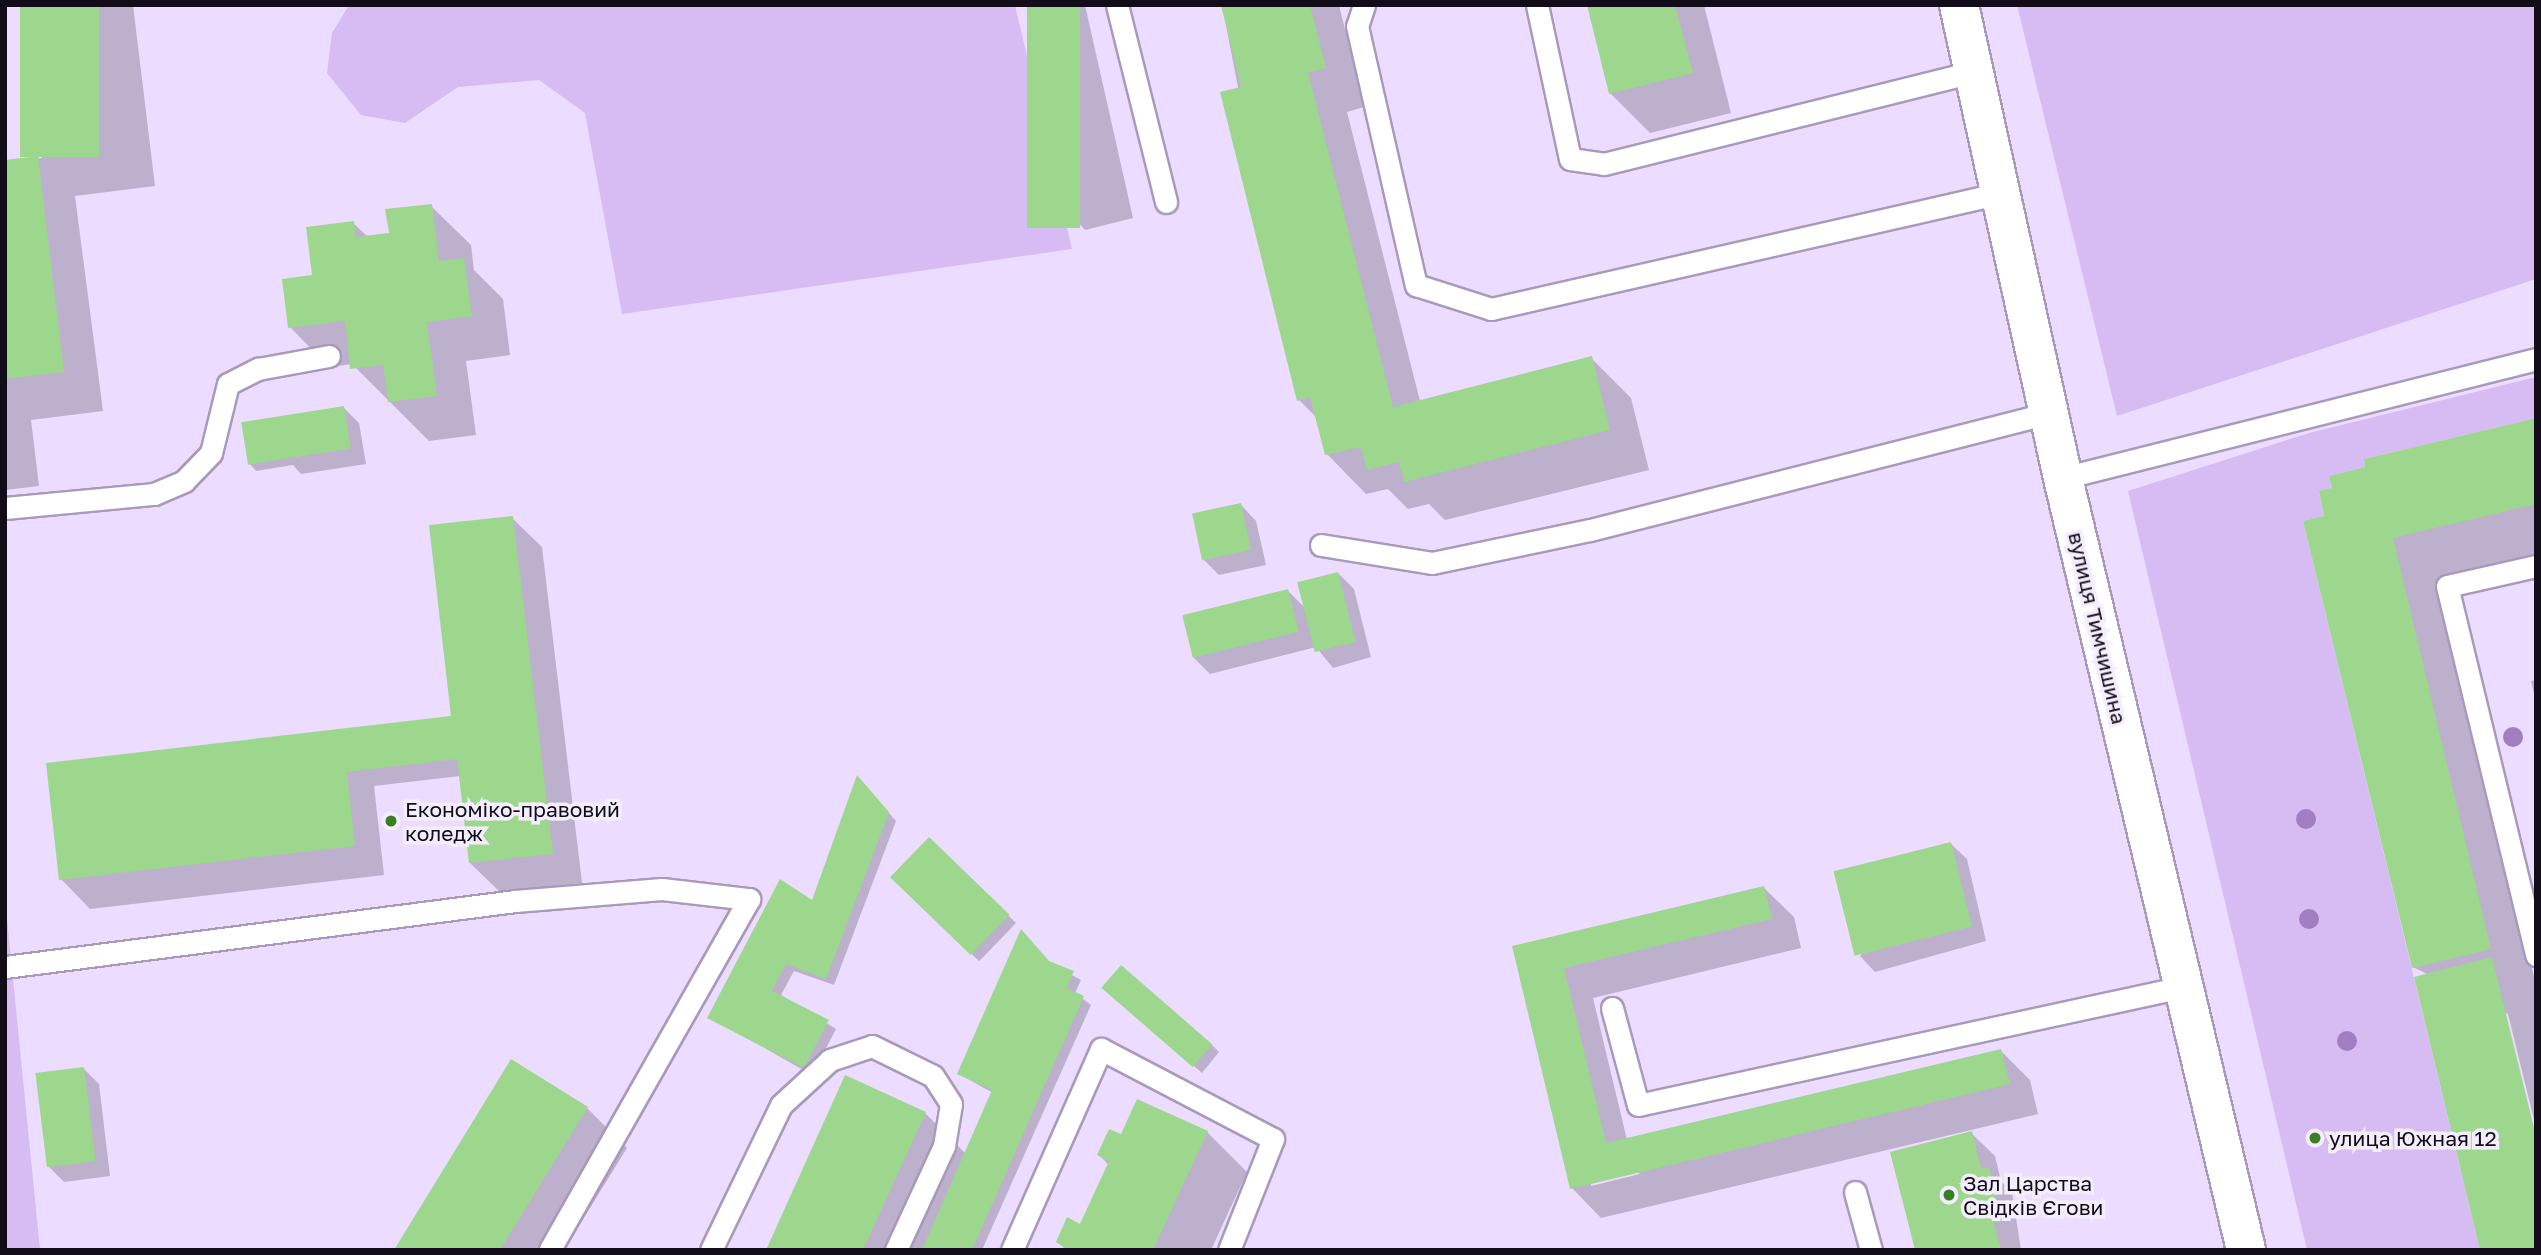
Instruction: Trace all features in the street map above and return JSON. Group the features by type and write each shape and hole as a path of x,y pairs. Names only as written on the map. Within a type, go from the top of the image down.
{"street":[{"name":"вулиця Тимчишина","path":"1959,5 2063,478 2246,1250"}],"lane":[{"path":"1116,5 1166,202"},
{"path":"1364,5 1357,26 1416,285 1491,309 2001,192"},
{"path":"1537,5 1570,159 1604,164 1974,72"},
{"path":"5,508 154,494 184,481 211,453 228,384 258,369 329,355"},
{"path":"2063,478 2536,359"},
{"path":"1321,545 1432,563 1590,530 2050,413"},
{"path":"2536,566 2447,586 2536,956"},
{"path":"5,967 515,901 662,889 749,898 550,1250"},
{"path":"1612,1008 1638,1105 2182,987"},
{"path":"711,1250 781,1105 830,1060 872,1046 933,1076 951,1104 944,1146 896,1250"},
{"path":"1012,1250 1101,1049 1273,1139 1229,1250"},
{"path":"1855,1192 1871,1250"}],"shaded area":[{"path":"349,5 1015,5 1072,249 622,314 585,113 539,80 458,87 405,123 361,115 327,73 332,33"},
{"path":"2017,5 2536,5 2536,279 2117,416"},
{"path":"2536,377 2536,418 2364,459 2365,467 2329,476 2332,488 2319,492 2324,516 2303,521 2480,1250 2307,1250 2128,491 2309,433"},
{"path":"5,899 14,989 40,1250 5,1250"}],"building":[{"path":"20,5 99,5 99,157 20,157"},
{"path":"1027,5 1080,5 1080,228 1027,228"},
{"path":"1221,5 1310,5 1326,68 1308,72 1393,407 1592,356 1610,430 1404,482 1399,462 1367,470 1361,447 1325,455 1310,397 1297,401 1220,92 1241,87"},
{"path":"1587,5 1675,5 1693,73 1609,94"},
{"path":"38,156 64,372 5,379 5,160"},
{"path":"432,204 439,261 464,258 472,316 427,322 437,396 388,402 383,365 350,369 345,321 288,328 282,279 312,275 306,227 354,221 356,237 389,233 385,209"},
{"path":"344,406 351,448 248,465 241,422"},
{"path":"2536,418 2536,504 2393,538 2491,949 2412,968 2303,521 2324,516 2319,491 2332,488 2329,476 2365,467 2364,459"},
{"path":"1241,503 1251,550 1202,560 1192,513"},
{"path":"513,516 553,854 469,863 457,759 347,772 355,846 59,880 46,763 451,716 429,525"},
{"path":"1338,572 1355,642 1315,652 1297,582"},
{"path":"1288,589 1299,632 1193,658 1182,615"},
{"path":"857,775 889,812 826,979 786,964 772,991 829,1020 804,1068 707,1018 780,879 812,900"},
{"path":"929,837 1010,915 971,955 890,877"},
{"path":"1951,842 1972,926 1855,956 1834,871"},
{"path":"1764,886 1772,919 1564,968 1606,1143 2001,1049 2010,1084 1570,1189 1512,946"},
{"path":"1021,929 1049,961 1074,971 1067,988 1084,996 972,1250 922,1250 992,1090 957,1074"},
{"path":"2492,957 2536,1136 2536,1250 2480,1250 2414,977"},
{"path":"1121,965 1212,1044 1193,1067 1101,988"},
{"path":"511,1059 588,1107 500,1250 394,1250"},
{"path":"84,1067 96,1161 47,1167 35,1073"},
{"path":"845,1075 926,1112 863,1250 766,1250"},
{"path":"1137,1099 1208,1131 1153,1250 1068,1250 1056,1242 1067,1217 1080,1224 1109,1161 1097,1155 1109,1129 1121,1134"},
{"name":"Зал Царства Свідків Єгови","path":"1972,1131 1981,1169 1989,1167 2002,1221 1994,1223 2001,1250 1915,1250 1890,1152"}],"place":[{"name":"Економіко-правовий коледж","path":"391,821"},
{"name":"улица Южная 12","path":"2315,1138"},
{"name":"Зал Царства Свідків Єгови","path":"1949,1195"}]}
